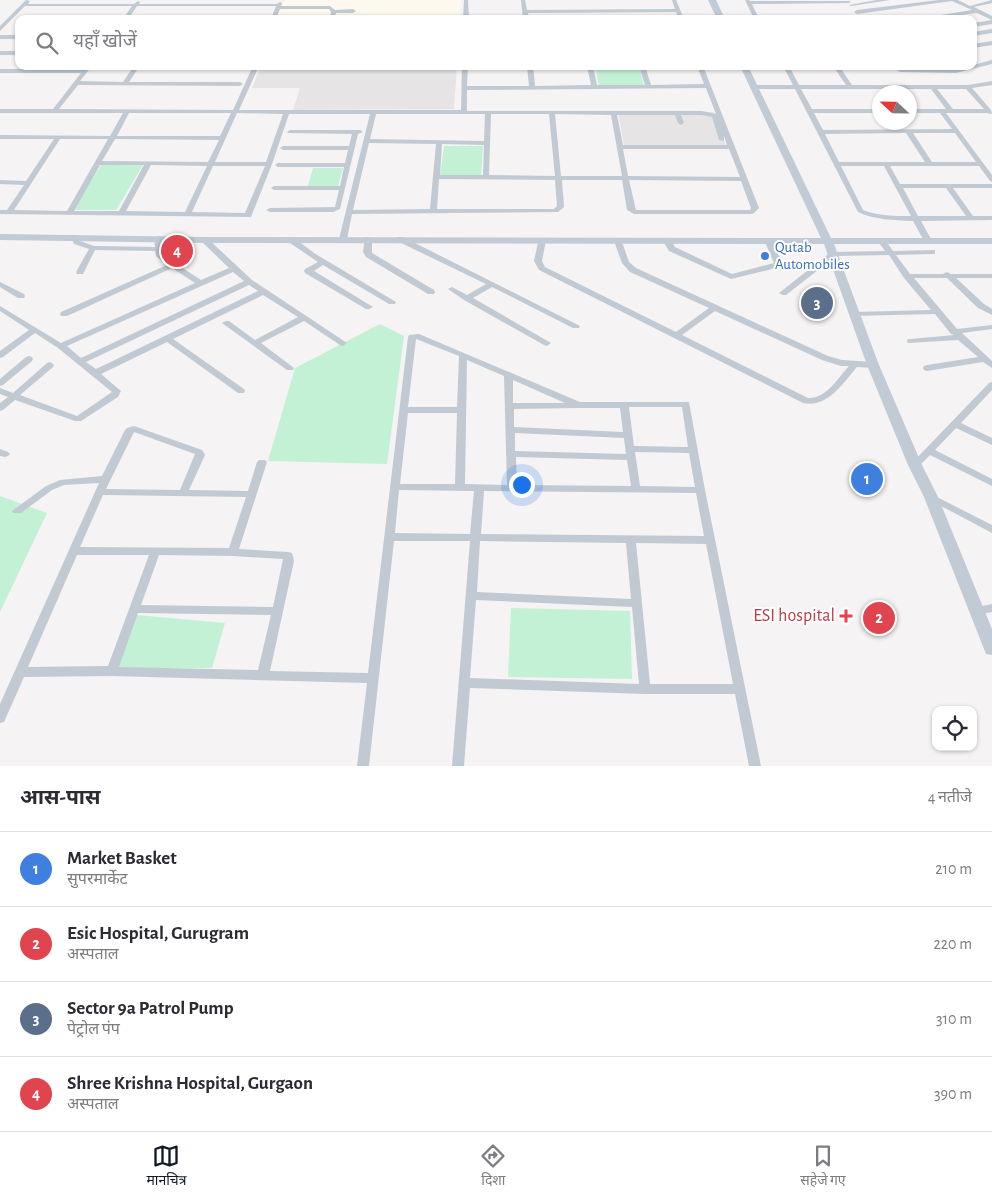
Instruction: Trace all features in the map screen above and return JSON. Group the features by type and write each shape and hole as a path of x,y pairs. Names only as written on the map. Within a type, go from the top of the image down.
{"street":[{"path":"0,29 28,0"},
{"path":"466,0 466,15"},
{"path":"523,0 525,15"},
{"path":"674,0 681,15"},
{"path":"712,0 719,15"},
{"path":"747,1 849,2 888,0"},
{"path":"857,12 952,0 992,18"},
{"path":"747,1 756,15"},
{"path":"24,5 138,2 280,4 330,8 334,12 353,11"},
{"path":"128,15 138,2"},
{"path":"849,2 859,15"},
{"path":"970,7 992,2"},
{"path":"546,15 679,10"},
{"path":"944,15 977,10"},
{"path":"628,11 629,15"},
{"path":"8,21 15,21"},
{"path":"977,24 992,22"},
{"path":"977,33 992,31"},
{"path":"0,37 15,37"},
{"path":"977,45 992,43"},
{"path":"0,53 15,53"},
{"path":"977,66 992,62"},
{"path":"0,71 16,70"},
{"path":"54,112 86,70"},
{"path":"125,84 134,70"},
{"path":"224,84 231,70"},
{"path":"188,213 254,70"},
{"path":"464,113 465,70"},
{"path":"530,70 532,88"},
{"path":"591,70 594,87"},
{"path":"643,70 648,86"},
{"path":"614,114 632,210 642,213 752,212 755,208 702,70"},
{"path":"746,70 825,239 834,254 873,364 915,465 931,496 992,649"},
{"path":"788,70 860,212 874,216 915,218 992,218"},
{"path":"839,70 850,88"},
{"path":"900,70 905,76"},
{"path":"937,70 960,70"},
{"path":"75,83 240,84"},
{"path":"917,88 991,85"},
{"path":"465,88 708,86"},
{"path":"754,87 872,88"},
{"path":"968,87 989,109"},
{"path":"933,88 951,111"},
{"path":"917,111 989,109"},
{"path":"0,111 707,114 715,116 722,140"},
{"path":"810,111 872,111"},
{"path":"942,111 992,180"},
{"path":"70,212 127,112"},
{"path":"0,212 248,215 269,164 287,112"},
{"path":"343,239 373,113"},
{"path":"486,177 488,113"},
{"path":"349,212 556,211 561,207 552,113"},
{"path":"677,113 681,123"},
{"path":"908,131 930,164"},
{"path":"820,132 956,131"},
{"path":"290,132 368,132"},
{"path":"270,210 335,210 339,207 355,132"},
{"path":"0,138 222,138"},
{"path":"9,212 58,138"},
{"path":"366,141 487,143"},
{"path":"434,212 439,142"},
{"path":"620,147 731,147"},
{"path":"283,148 352,148"},
{"path":"98,163 269,164"},
{"path":"122,212 149,163"},
{"path":"836,164 980,164"},
{"path":"886,164 926,239"},
{"path":"278,165 348,165"},
{"path":"437,177 743,179"},
{"path":"0,182 28,183"},
{"path":"898,186 992,186"},
{"path":"948,186 971,218"},
{"path":"274,188 342,188"},
{"path":"0,237 204,240 992,240"},
{"path":"75,237 76,242 93,248 158,249"},
{"path":"158,238 160,254 172,265 200,283"},
{"path":"290,239 324,262 392,302"},
{"path":"368,239 367,252 369,255 430,292"},
{"path":"400,239 576,326"},
{"path":"204,240 249,282 343,343"},
{"path":"542,240 538,261 542,268 812,403 830,392 854,364"},
{"path":"731,277 777,265 778,262 768,240"},
{"path":"881,240 907,276 957,335 992,366"},
{"path":"618,241 629,267 825,358 841,363 873,364"},
{"path":"667,241 672,250 744,282"},
{"path":"80,272 93,248"},
{"path":"783,293 834,254 932,252"},
{"path":"324,262 308,271 369,307"},
{"path":"64,314 172,265"},
{"path":"61,346 235,268"},
{"path":"907,276 947,274 992,276"},
{"path":"947,274 981,306 992,313"},
{"path":"82,361 249,282"},
{"path":"0,284 21,296"},
{"path":"467,298 492,284"},
{"path":"452,289 548,343"},
{"path":"94,373 263,292"},
{"path":"0,308 82,361 117,393 78,419 0,391"},
{"path":"676,336 714,308"},
{"path":"855,314 937,312"},
{"path":"255,343 303,318"},
{"path":"226,323 290,368"},
{"path":"911,341 957,335 992,327"},
{"path":"0,355 34,330"},
{"path":"363,766 413,336 419,336 581,406"},
{"path":"167,338 241,391"},
{"path":"460,488 463,356"},
{"path":"0,383 29,359"},
{"path":"927,368 984,359"},
{"path":"0,408 50,365"},
{"path":"508,375 512,488"},
{"path":"915,465 992,385"},
{"path":"510,406 686,404 700,490 755,766"},
{"path":"624,405 636,490"},
{"path":"404,410 462,410"},
{"path":"956,424 992,442"},
{"path":"0,718 99,492 128,432 134,429 199,452 200,454 183,494"},
{"path":"510,430 629,435"},
{"path":"511,454 631,453 694,450"},
{"path":"929,451 992,483"},
{"path":"234,552 262,462"},
{"path":"17,511 49,488 63,482 105,479"},
{"path":"395,487 700,490"},
{"path":"458,766 479,488"},
{"path":"99,492 251,494"},
{"path":"931,496 992,529"},
{"path":"389,537 710,540"},
{"path":"631,540 645,689"},
{"path":"73,551 234,552 288,556 289,561 263,676"},
{"path":"112,671 155,552"},
{"path":"471,596 637,603"},
{"path":"976,611 992,608"},
{"path":"134,609 277,611"},
{"path":"20,672 112,671 373,678"},
{"path":"464,683 645,689 740,689"}],"shaded area":[{"path":"285,0 461,0 460,15 277,15"},
{"path":"259,70 457,70 454,109 293,110 300,88 252,88"},
{"path":"714,112 726,145 624,145 618,113"}],"green space":[{"path":"596,70 640,70 644,86 599,86"},
{"path":"444,146 483,146 481,176 440,176"},
{"path":"101,165 143,165 116,210 72,210"},
{"path":"313,168 343,168 338,186 308,186"},
{"path":"380,324 404,336 387,464 268,461 295,368"},
{"path":"0,496 47,513 0,612"},
{"path":"511,608 630,611 632,679 508,677"},
{"path":"137,615 225,623 212,668 118,668"}],"place":[{"name":"Shree Krishna Hospital, Gurgaon","path":"177,251"},
{"name":"Qutab Automobiles","path":"765,256"},
{"name":"Sector 9a Patrol Pump","path":"817,303"},
{"name":"Market Basket","path":"867,479"},
{"name":"ESI hospital","path":"846,616"},
{"name":"Esic Hospital, Gurugram","path":"879,618"}]}
